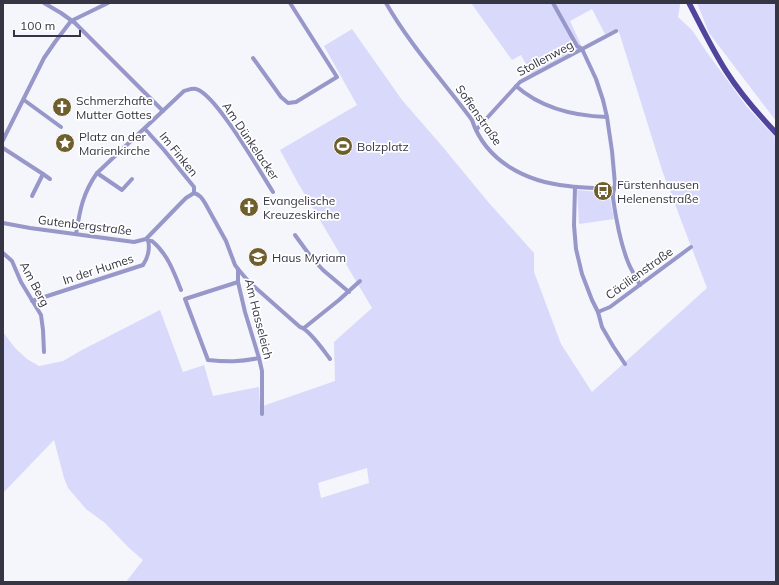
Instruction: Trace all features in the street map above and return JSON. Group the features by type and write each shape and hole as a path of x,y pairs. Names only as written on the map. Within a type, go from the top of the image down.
{"main road":[{"path":"689,3 726,71 744,96 776,133"}],"street":[{"path":"44,3 61,13 81,29 163,111"},
{"path":"3,140 44,58 55,42 72,21 108,3"},
{"path":"253,58 281,97 288,103 296,102 337,77 290,3"},
{"name":"Sofienstraße","path":"386,3 394,17 472,120 481,139 492,153 504,163 518,172 536,180 566,186 614,189"},
{"path":"553,3 577,46 582,49 603,100 612,151 615,184 613,198 622,242 628,262 640,285"},
{"name":"Stollenweg","path":"476,130 520,82 616,31"},
{"path":"516,86 532,98 548,106 579,115 607,118"},
{"name":"Am Dünkelacker","path":"76,234 81,204 97,173 184,91 190,89 201,91 218,109 233,128 273,192"},
{"path":"24,100 61,127"},
{"name":"Im Finken","path":"145,129 194,187 194,193"},
{"path":"3,148 50,178"},
{"path":"97,173 122,190 132,179"},
{"path":"32,196 43,174"},
{"path":"575,187 574,225 576,248 582,274 598,312 602,326 625,364"},
{"name":"Gutenbergstraße","path":"3,223 134,242 148,239 186,198 194,193"},
{"name":"Am Hasseleich","path":"194,193 199,195 205,203 226,240 235,265 238,269 238,282 245,312 259,358 262,378 262,414"},
{"path":"295,235 310,257 349,292"},
{"path":"148,239 162,251 176,276 181,290"},
{"name":"In der Humes","path":"32,301 143,265 146,262 149,249 148,239"},
{"name":"Cäcilienstraße","path":"598,312 610,307 691,247"},
{"name":"Am Berg","path":"3,254 12,261 21,282 40,315 42,321 44,352"},
{"path":"238,269 246,279 300,327 304,328 319,344 330,359"},
{"path":"304,328 349,292 360,281"},
{"path":"238,282 185,299 208,360 231,362 259,358"}],"shaded area":[{"path":"471,3 681,3 678,17 692,30 747,107 776,138 776,582 126,582 143,560 105,523 86,509 68,488 54,440 3,493 3,332 15,348 27,359 39,366 63,361 160,310 183,372 204,365 213,396 259,387 260,407 335,381 334,342 372,308 280,150 357,105 324,46 352,29 402,100 489,203 534,253 534,272 561,344 592,392 707,288 663,173 619,32 615,29 605,34 592,9 570,21 582,47 531,74 521,55 512,60","holes":["367,468 369,483 321,498 318,483"]},
{"path":"697,3 776,3 776,121 709,33"},
{"path":"577,190 601,192 601,195 606,196 606,199 610,199 614,219 579,224"}],"place":[{"name":"Schmerzhafte Mutter Gottes","path":"62,107"},
{"name":"Platz an der Marienkirche","path":"65,143"},
{"name":"Bolzplatz","path":"343,146"},
{"name":"Fürstenhausen Helenenstraße","path":"603,191"},
{"name":"Evangelische Kreuzeskirche","path":"249,207"},
{"name":"Haus Myriam","path":"258,257"}]}
